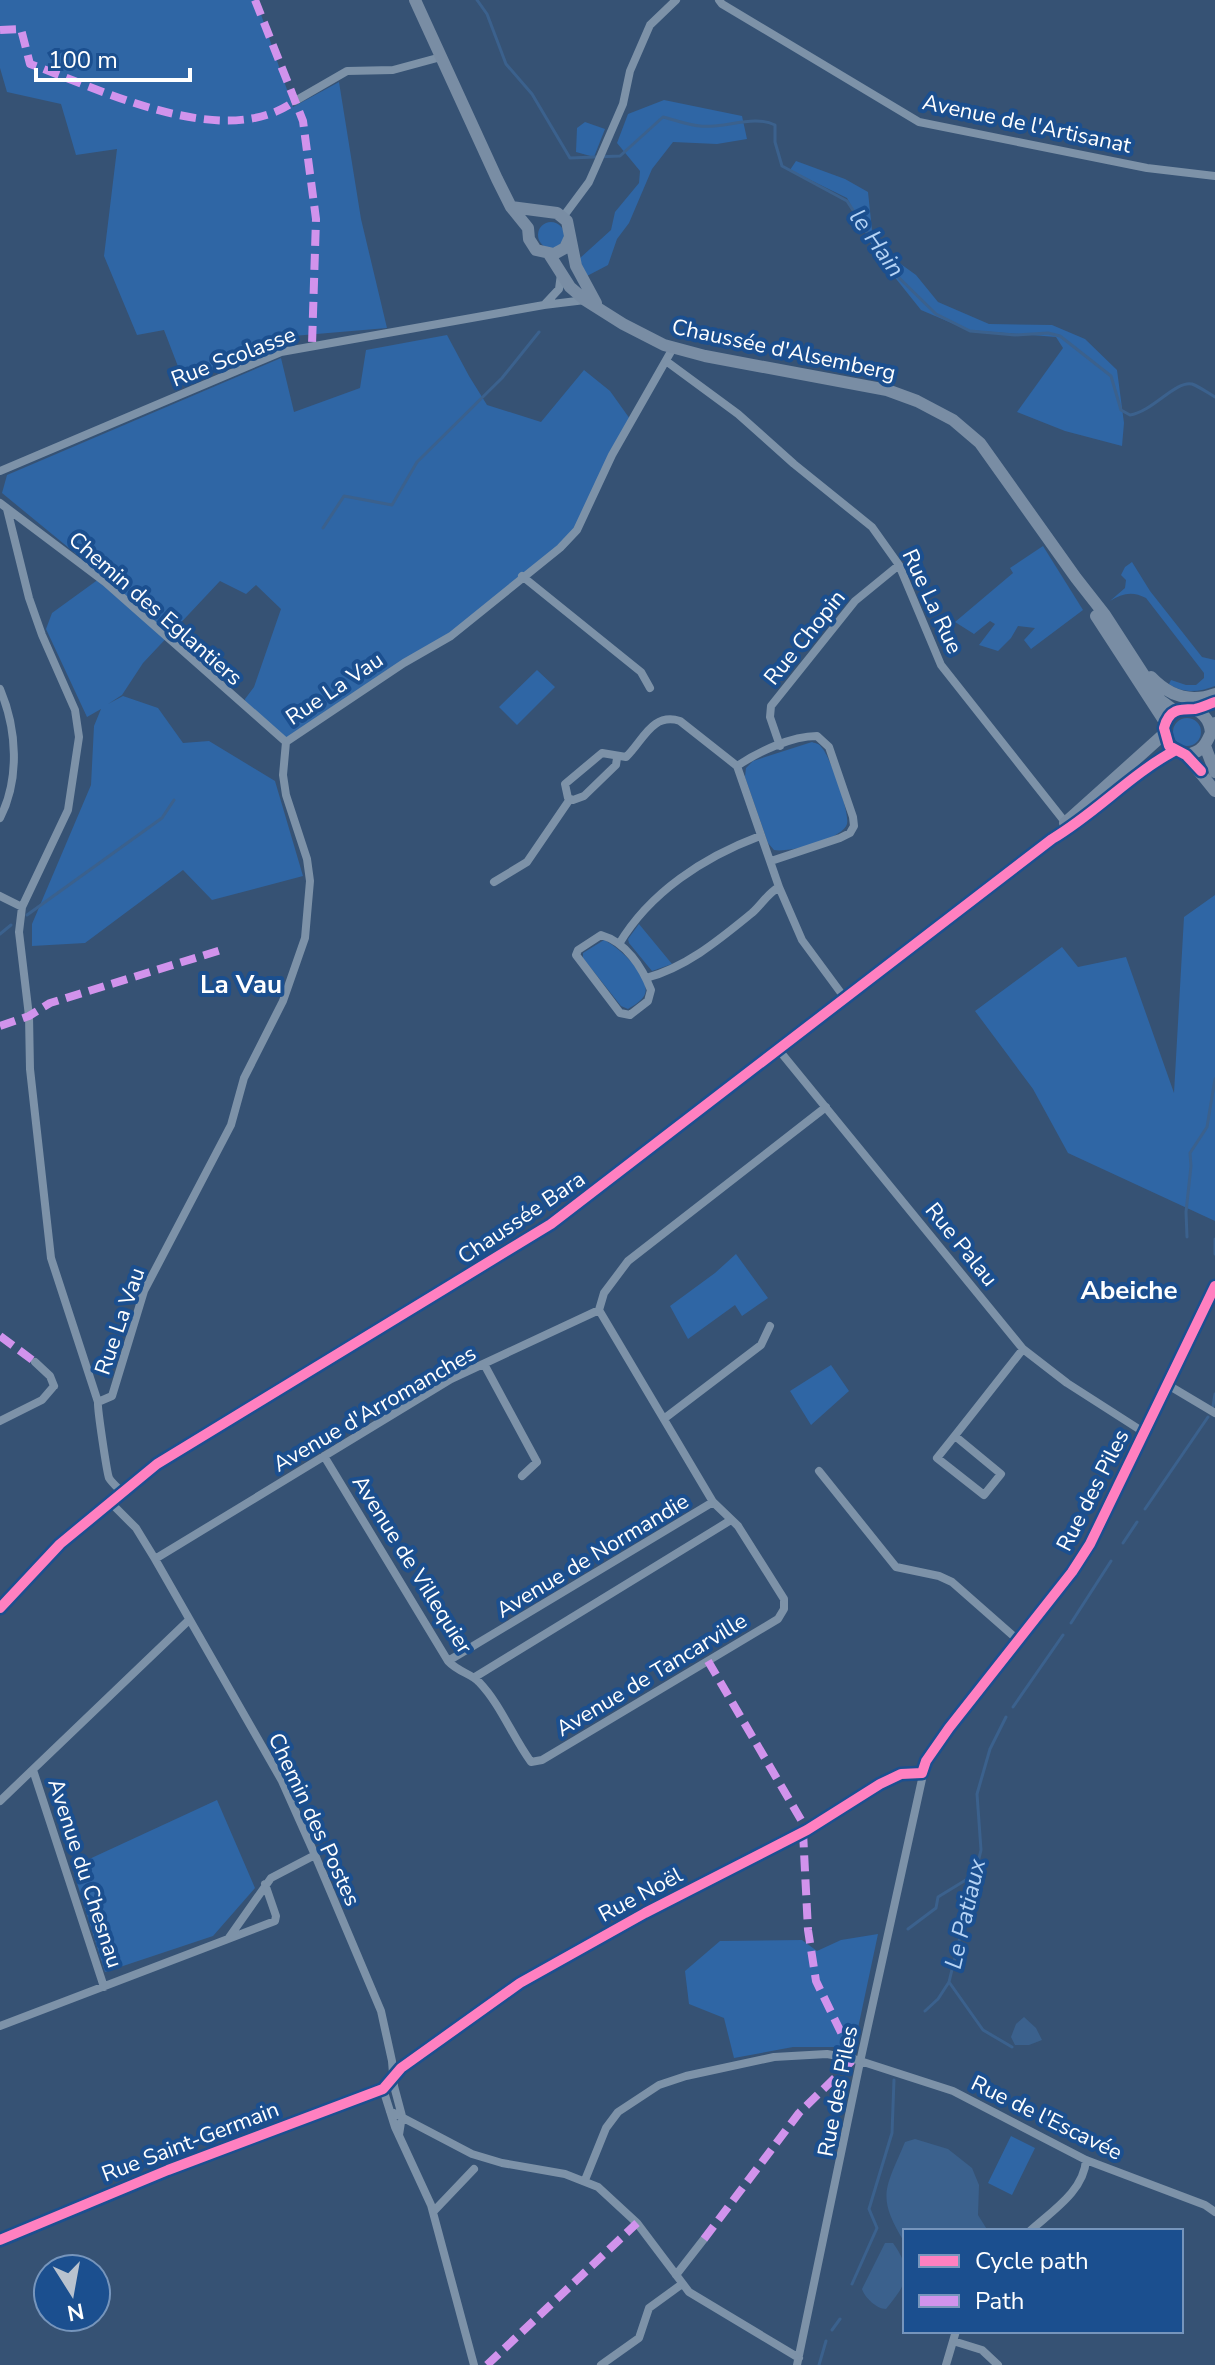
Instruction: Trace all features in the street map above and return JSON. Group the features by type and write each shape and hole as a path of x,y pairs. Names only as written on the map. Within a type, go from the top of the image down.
{"main road":[{"name":"Chaussée d'Alsemberg","path":"415,0 511,207 528,228 532,245 536,250 549,254 570,287 623,324 673,348 887,390 917,401 953,420 980,443 1098,604 1160,700 1175,711"},
{"path":"511,207 550,212 563,217"},
{"path":"528,228 543,213"},
{"name":"Chaussée d'Alsemberg","path":"563,217 570,226 576,266 589,295 601,309"},
{"path":"549,254 565,248 570,237"},
{"name":"Chaussée d'Alsemberg","path":"1076,578 1164,728"},
{"path":"1140,667 1158,685 1179,696 1193,699 1215,694"},
{"path":"1215,702 1196,709 1181,708 1175,711 1164,728 1165,740 1215,791"},
{"path":"1180,753 1200,751 1213,728 1196,709"},
{"name":"Chaussée Bara","path":"1052,839 1065,822 1164,728"},
{"path":"1205,746 1215,772"},
{"name":"Chaussée Bara","path":"0,1608 60,1544 157,1464 551,1224 1156,761 1180,753"}],"street":[{"path":"563,217 589,182 623,104 630,71 650,25 676,0"},
{"name":"Avenue de l'Artisanat","path":"719,0 919,122 1147,168 1215,176"},
{"path":"295,101 347,71 393,70 441,57"},
{"path":"562,302 576,266"},
{"path":"544,305 559,289 561,274"},
{"name":"Rue Scolasse","path":"0,471 281,352 585,300"},
{"name":"Rue La Vau","path":"98,1402 112,1396 144,1291 231,1125 244,1078 296,969 306,930 310,881 307,859 286,795 283,775 286,742 404,663 451,636 560,548 586,516 612,455 673,348"},
{"name":"Rue La Rue","path":"666,361 738,414 870,526 899,565 941,665 1065,822"},
{"path":"3,506 42,635 75,710 79,737 68,810 22,907 19,932 29,1016 30,1069 51,1258 98,1402 96,1411 105,1445 107,1475 122,1492"},
{"name":"Chemin des Eglantiers","path":"3,506 105,582 286,742"},
{"name":"Rue Chopin","path":"780,746 770,717 771,706 855,601 899,565"},
{"path":"522,576 641,672 650,688"},
{"path":"0,689 7,706 15,748 10,791 0,818"},
{"path":"570,799 565,784 602,753 617,758 626,757 661,719 680,721 737,766 779,887 802,940 844,997"},
{"path":"737,766 751,757 808,736 817,736 829,747 854,826 850,833 840,838 771,861"},
{"path":"494,882 527,862 570,799 584,796 616,765 617,758"},
{"path":"619,944 643,910 705,859 760,836"},
{"path":"646,978 685,964 755,911 763,898 779,887"},
{"path":"0,896 22,907"},
{"path":"601,935 628,951 646,978 651,990 648,1001 630,1015 620,1013 576,955 578,950 601,935"},
{"name":"Rue Palau","path":"778,1049 1023,1349 1067,1383 1145,1433"},
{"path":"731,1520 713,1502 599,1310 604,1293 628,1261 826,1107"},
{"name":"Rue des Piles","path":"798,2361 926,1761 1072,1572 1090,1544 1215,1286"},
{"name":"Avenue d'Arromanches","path":"155,1559 451,1379 599,1310"},
{"path":"665,1418 761,1345 770,1326"},
{"path":"955,1436 1001,1474 984,1495 937,1458 1023,1349"},
{"path":"0,1421 59,1388 35,1362"},
{"path":"484,1364 537,1462 522,1476"},
{"path":"1168,1385 1215,1413"},
{"name":"Avenue de Villequier","path":"324,1456 448,1661 464,1675 475,1677 488,1691 531,1762"},
{"path":"819,1471 896,1567 939,1576 952,1582 1018,1640"},
{"name":"Chemin des Postes","path":"110,1502 136,1528 282,1781 381,2011 402,2116 399,2135"},
{"name":"Avenue de Normandie","path":"448,1661 713,1502"},
{"name":"Avenue de Normandie","path":"475,1677 731,1520"},
{"name":"Avenue de Tancarville","path":"531,1762 542,1760 778,1619 784,1609 784,1599 731,1520"},
{"path":"0,1801 189,1620"},
{"name":"Avenue du Chesnau","path":"33,1770 104,1987"},
{"name":"Rue Noël","path":"393,2079 401,2068 520,1983 645,1913 807,1830 880,1784 901,1774 922,1773"},
{"path":"228,1939 265,1884 279,1873 315,1855"},
{"path":"0,2026 275,1921 265,1884"},
{"name":"Rue de l'Escavée","path":"585,2180 606,2128 618,2112 659,2085 686,2076 786,2055 827,2054 953,2091 1086,2160 1205,2205 1215,2212"},
{"name":"Rue Saint-Germain","path":"0,2240 168,2170 383,2089 393,2079"},
{"path":"383,2089 399,2135 433,2212 474,2365"},
{"path":"390,2111 472,2154 585,2180 618,2203 653,2243 682,2284 706,2304 798,2361"},
{"path":"1032,2229 1078,2186 1085,2173 1086,2160"},
{"path":"433,2212 474,2169"},
{"path":"676,2275 704,2239"},
{"path":"601,2365 639,2338 649,2308 682,2284"},
{"path":"946,2365 955,2333"},
{"path":"953,2341 982,2350 998,2365"}],"shaded area":[{"path":"0,0 256,0 293,107 339,82 361,219 387,328 293,336 184,382 164,330 137,335 104,256 117,149 76,155 61,104 7,92 0,68"},
{"path":"664,100 742,116 747,139 717,144 673,142 652,169 629,223 617,239 608,265 587,276 579,259 611,230 615,212 639,183 640,171 617,143 628,114"},
{"path":"585,122 605,129 594,157 576,152 577,128"},
{"path":"796,161 845,179 868,192 872,230 891,257 916,275 938,302 989,324 1052,325 1085,339 1117,370 1124,423 1122,446 1065,431 1017,412 1063,348 1056,337 968,330 921,310 877,255 847,198 790,170"},
{"path":"551,222 560,226 564,235 560,244 551,248 542,244 538,235 542,226"},
{"path":"447,335 487,405 541,422 584,370 610,391 630,419 575,534 474,618 283,744 246,707 245,699 254,687 281,609 256,585 246,594 220,581 143,663 122,695 108,704 123,696 158,708 183,743 209,741 275,781 303,876 212,900 183,870 85,943 32,946 32,924 91,785 94,726 101,709 87,717 46,629 52,613 103,576 2,493 7,475 281,358 294,412 360,388 366,350"},
{"path":"1043,546 1083,610 1031,649 1024,640 1035,628 1018,626 998,651 979,645 995,624 990,621 974,634 955,622 1013,573 1010,568"},
{"path":"1132,562 1150,591 1202,657 1215,660 1215,686 1192,691 1169,684 1171,680 1196,685 1204,678 1204,673 1146,598 1128,594 1110,601 1125,588 1126,580 1121,575"},
{"path":"537,670 555,687 517,725 499,707"},
{"path":"1187,718 1197,722 1201,732 1197,742 1187,746 1177,742 1173,732 1177,722"},
{"path":"812,742 821,746 830,762 843,797 847,824 836,835 815,844 774,850 768,843 745,777 746,768 753,761"},
{"path":"1215,895 1215,1221 1068,1153 1033,1089 975,1011 1062,947 1078,967 1126,957 1174,1093 1184,917"},
{"path":"639,924 672,964 652,971 629,943 628,939"},
{"path":"604,940 625,956 644,981 644,996 628,1009 621,1006 583,958 583,953"},
{"path":"736,1254 768,1298 742,1316 735,1305 688,1339 670,1306"},
{"path":"831,1365 849,1391 811,1425 790,1391"},
{"path":"217,1800 255,1888 213,1936 105,1972 72,1867"},
{"path":"878,1934 854,2047 793,2047 734,2058 724,2018 689,2004 685,1971 720,1941 802,1940 817,1951 841,1940"},
{"path":"1024,2017 1036,2028 1042,2040 1029,2045 1015,2045 1011,2037 1016,2024"},
{"path":"1011,2136 1035,2148 1012,2195 988,2183"},
{"path":"915,2139 948,2149 972,2168 979,2185 978,2215 987,2229 903,2229 903,2239 890,2214 887,2193 892,2171 905,2142"},
{"path":"885,2243 893,2243 903,2260 903,2285 899,2292 886,2309 872,2302 862,2289"}],"waterway":[{"name":"le Hain","path":"477,0 487,14 506,64 532,94 570,158 620,156 663,117 700,126 767,122 775,125 775,142 782,166 847,201 893,272 936,314 970,331 1060,336 1111,376 1121,410 1130,415 1186,384 1195,385 1215,397"},
{"path":"323,528 344,496 392,505 417,462 502,378 539,332"},
{"path":"27,915 162,818 174,800"},
{"path":"0,934 11,925"},
{"path":"1187,1237 1190,1153 1207,1127 1215,1079"},
{"name":"Le Patiaux","path":"1215,1239 1215,1254"},
{"name":"Le Patiaux","path":"1213,1406 1215,1394"},
{"name":"Le Patiaux","path":"1145,1509 1208,1417"},
{"name":"Le Patiaux","path":"1123,1543 1137,1522"},
{"name":"Le Patiaux","path":"1071,1623 1111,1561"},
{"name":"Le Patiaux","path":"1013,1707 1063,1635"},
{"name":"Le Patiaux","path":"925,2011 949,1982 981,1850 977,1794 990,1749 1006,1717"},
{"path":"908,1929 936,1908 938,1897 974,1875"},
{"path":"949,1982 983,2030 1012,2047"},
{"name":"Le Patiaux","path":"852,2284 877,2228 869,2209 892,2133 894,2080"},
{"name":"Le Patiaux","path":"832,2330 840,2319"},
{"name":"Le Patiaux","path":"819,2365 826,2341"}],"marked path":[{"path":"255,0 303,121 316,219 312,345"},
{"path":"0,30 21,29 30,64 127,101 163,111 199,119 234,120 266,115 295,101"},
{"path":"0,1026 29,1016 50,1003 221,950"},
{"path":"0,1336 35,1362"},
{"path":"708,1661 807,1830"},
{"path":"704,2239 799,2113 854,2059 816,1981 808,1930 803,1832"},
{"path":"487,2365 637,2223"}],"cycle path":[{"path":"1201,771 1186,755 1169,746 1164,728 1175,711 1215,702"},
{"path":"0,1608 60,1544 157,1464 551,1224 1052,839 1174,751"},
{"path":"0,2240 168,2170 383,2089 401,2068 520,1983 645,1913 807,1830 880,1784 901,1774 922,1773 926,1761 949,1728 1072,1572 1090,1544 1215,1286"}],"district":[{"name":"La Vau","path":"241,984"},
{"name":"Abeiche","path":"1129,1290"}]}
